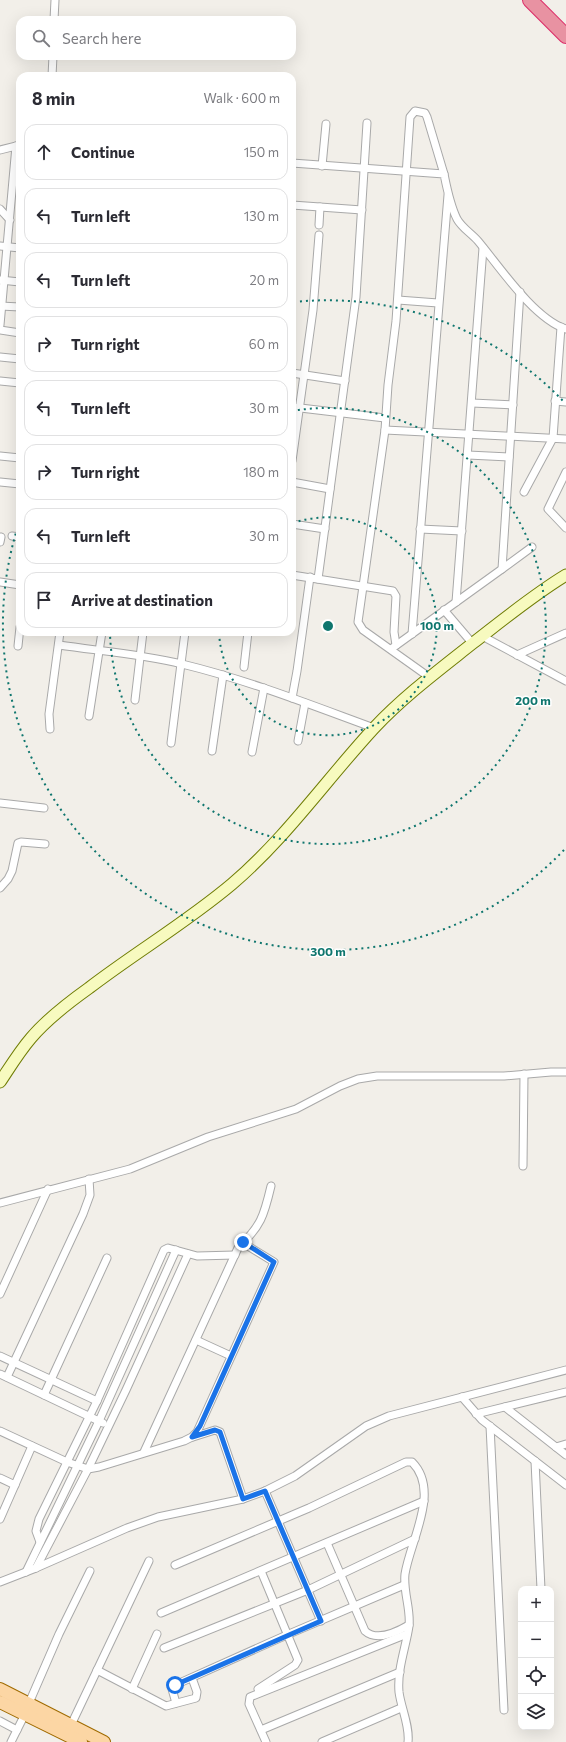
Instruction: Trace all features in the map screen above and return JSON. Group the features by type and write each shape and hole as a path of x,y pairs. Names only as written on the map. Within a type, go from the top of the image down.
{"highway":[{"path":"530,0 566,36"}],"main road":[{"path":"0,1082 31,1038 50,1019 124,961 183,921 231,885 255,863 289,828 374,728 429,677 538,592 566,575"},
{"path":"0,1689 22,1720 71,1725 104,1742"},
{"path":"0,1702 22,1720 81,1742"}],"street":[{"path":"54,16 55,0"},
{"path":"52,72 53,60"},
{"path":"429,677 393,647 363,630 358,622 385,430 398,300 405,172 410,117 415,111 421,111 427,116 444,174 448,195 456,218 462,227 483,248 520,292 545,318 563,328 555,401 553,438 524,492"},
{"path":"318,579 356,297 367,123"},
{"path":"322,166 326,124"},
{"path":"0,150 16,146"},
{"path":"296,163 322,166 444,174"},
{"path":"0,325 4,247 10,220 16,164"},
{"path":"412,634 448,195"},
{"path":"296,205 362,210"},
{"path":"320,207 320,225"},
{"path":"0,209 10,220"},
{"path":"319,235 313,310 304,375 296,407 385,418"},
{"path":"4,247 16,248"},
{"path":"456,602 483,248"},
{"path":"2,280 16,282"},
{"path":"502,569 520,292"},
{"path":"398,300 438,303"},
{"path":"1,306 16,307"},
{"path":"0,330 16,332"},
{"path":"0,356 16,358"},
{"path":"296,374 345,381"},
{"path":"0,381 16,383"},
{"path":"555,401 566,402"},
{"path":"472,403 513,405"},
{"path":"385,430 553,438 566,440"},
{"path":"468,455 509,457"},
{"path":"0,456 16,458"},
{"path":"566,472 548,509 566,528"},
{"path":"0,482 16,484"},
{"path":"296,483 330,489"},
{"path":"296,525 325,529"},
{"path":"420,529 462,531"},
{"path":"12,536 16,537"},
{"path":"393,647 532,547"},
{"path":"296,575 393,591 395,593 393,647"},
{"path":"292,698 310,577"},
{"path":"0,582 16,584"},
{"path":"444,610 472,644"},
{"path":"18,646 19,636"},
{"path":"50,729 49,714 60,636"},
{"path":"89,716 102,636"},
{"path":"135,700 142,636"},
{"path":"171,743 184,636"},
{"path":"244,666 248,636"},
{"path":"482,636 566,681"},
{"path":"517,655 564,636"},
{"path":"59,645 140,656 181,664 223,675 264,688 374,728"},
{"path":"212,751 223,675"},
{"path":"252,752 264,688"},
{"path":"298,741 305,703"},
{"path":"0,803 44,808"},
{"path":"0,888 8,879 12,871 18,843 45,844"},
{"path":"0,1203 48,1189 130,1169 208,1137 296,1109 340,1086 358,1079 395,1075 453,1076 566,1072"},
{"path":"523,1166 524,1074"},
{"path":"89,1179 90,1195 83,1214 14,1363 3,1376 109,1426"},
{"path":"144,1452 238,1248 262,1219 271,1186"},
{"path":"0,1294 48,1189"},
{"path":"192,1437 200,1426 274,1262 243,1242"},
{"path":"40,1542 36,1531 37,1525 97,1401 164,1250 168,1248 188,1254 206,1257 235,1255"},
{"path":"26,1572 99,1421 176,1250"},
{"path":"36,1568 109,1426 188,1254"},
{"path":"44,1395 107,1258"},
{"path":"196,1340 232,1356"},
{"path":"0,1356 97,1401"},
{"path":"1,1580 36,1568 127,1528 158,1517 243,1499 265,1491 295,1476 366,1426 389,1416 566,1370"},
{"path":"476,1414 566,1392"},
{"path":"462,1396 476,1414 490,1426 566,1485"},
{"path":"505,1407 566,1454"},
{"path":"490,1426 504,1710"},
{"path":"0,1431 67,1462 88,1468 99,1467 215,1430 220,1432 243,1499"},
{"path":"556,1447 566,1444"},
{"path":"0,1519 32,1446"},
{"path":"535,1461 541,1586"},
{"path":"175,1565 346,1491 406,1462 412,1462 417,1467 423,1478 424,1501 404,1585 409,1625 400,1672 399,1690 401,1708 409,1737 408,1742"},
{"path":"0,1478 15,1485"},
{"path":"265,1491 321,1621"},
{"path":"161,1613 424,1501"},
{"path":"164,1648 308,1590 415,1539"},
{"path":"327,1543 365,1631 370,1635 382,1636 409,1625"},
{"path":"71,1725 149,1561"},
{"path":"11,1742 59,1634 90,1571"},
{"path":"258,1689 297,1662 298,1656 261,1571"},
{"path":"176,1703 173,1686 288,1634 404,1585"},
{"path":"132,1689 157,1634"},
{"path":"266,1742 249,1704 250,1697 407,1634"},
{"path":"97,1670 162,1705 168,1706 196,1698 197,1692 192,1678"},
{"path":"261,1730 400,1672"},
{"path":"322,1742 401,1708"},
{"path":"0,1721 22,1720"}],"route":[{"path":"175,1685 288,1634 321,1621 265,1491 243,1499 234,1468 222,1435 218,1430 192,1437 200,1426 274,1262 243,1242"}]}
